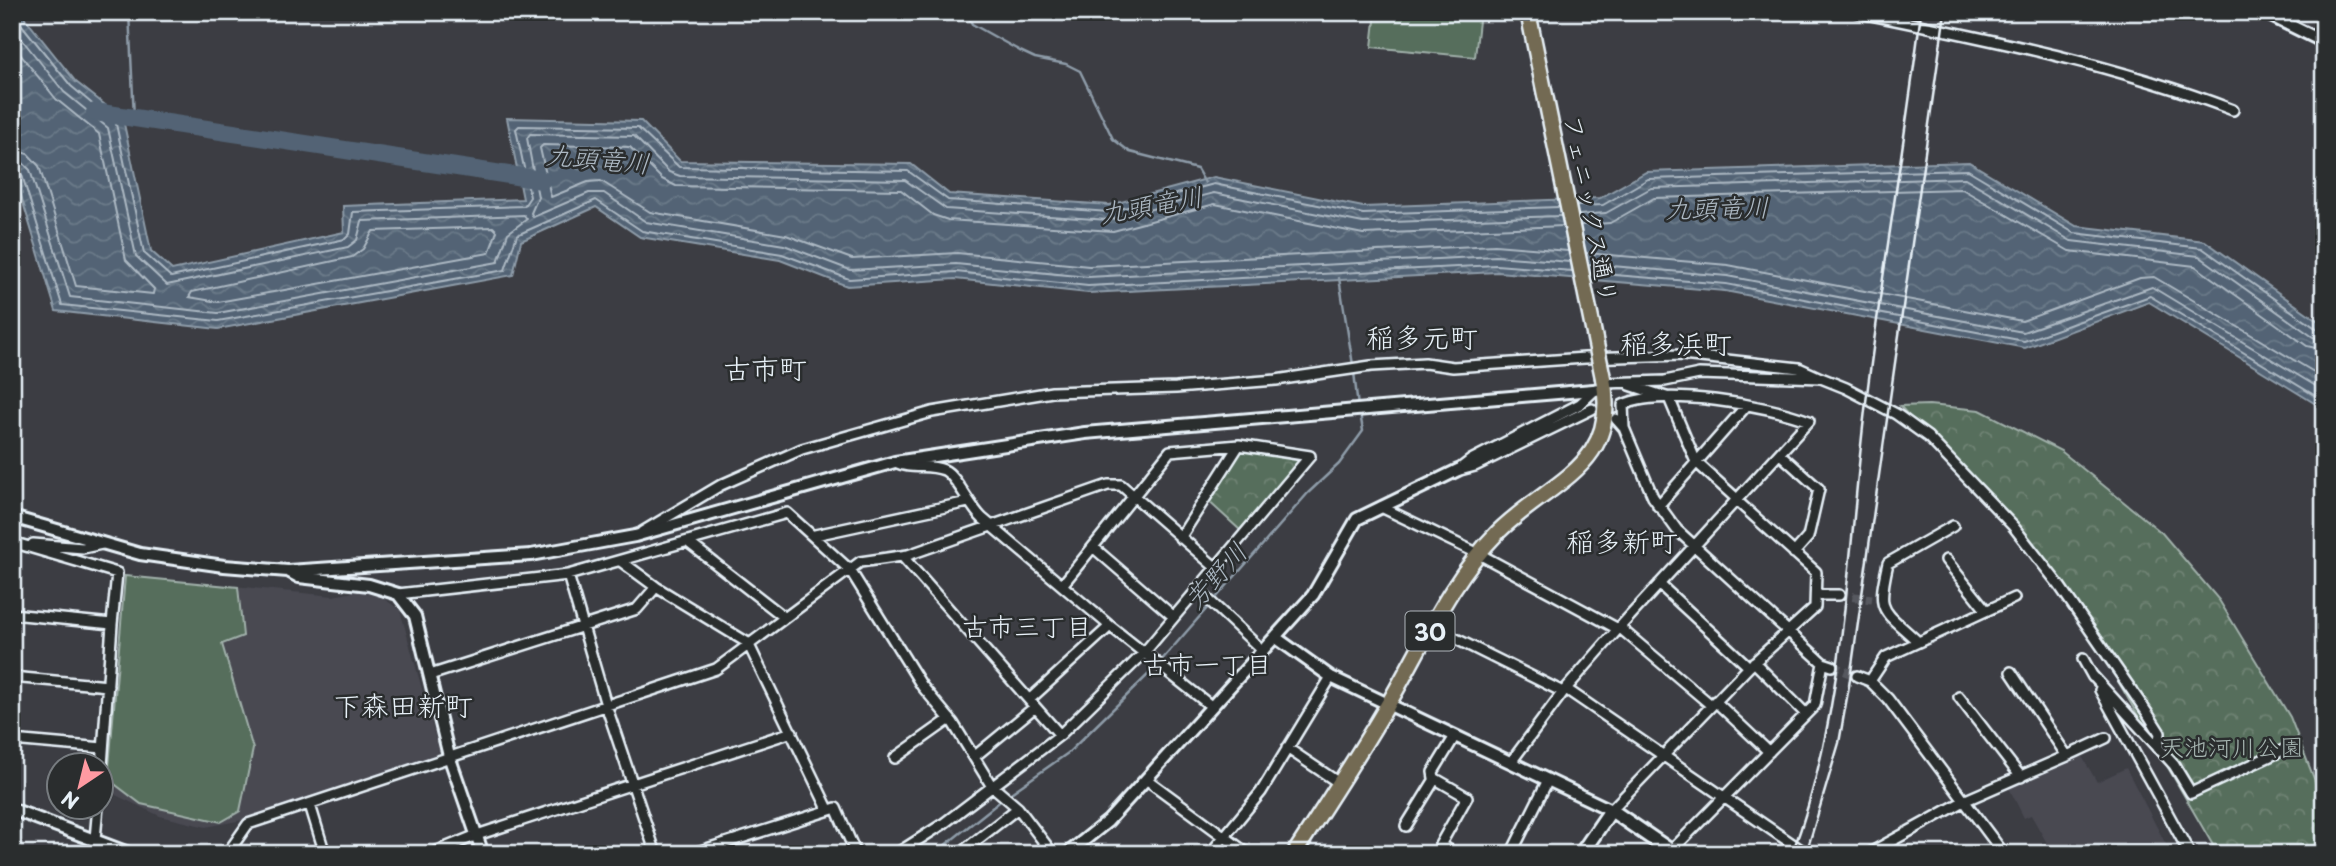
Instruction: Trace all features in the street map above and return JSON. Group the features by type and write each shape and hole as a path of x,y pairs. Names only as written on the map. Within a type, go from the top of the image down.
{"main road":[{"name":"フェニックス通り","path":"1294,854 1479,554 1499,531 1592,453 1601,438 1607,418 1528,12"},
{"path":"1581,854 1611,810 1669,852"}],"street":[{"path":"1856,12 1985,36 2153,82 2233,110"},
{"path":"2263,12 2324,42"},
{"path":"635,536 721,485 802,449 932,412 1052,392 1176,388 1276,380 1371,366 1425,363 1453,368 1585,358 1682,355 1799,368 1896,414 1928,437 1970,478 2059,585 2160,733 2158,748"},
{"path":"12,517 104,544 179,560 288,571 531,555 635,536 895,462 1085,433 1665,381 1699,374 1821,378"},
{"path":"1621,383 1670,398"},
{"path":"1067,854 1108,821 1313,595 1350,525 1580,404 1602,385"},
{"path":"1511,762 1564,690 1618,628 1695,548 1809,421 1748,405 1647,398 1623,405 1624,428"},
{"path":"1275,638 1331,677 1611,810 1751,664 1815,607 1816,572 1696,462 1670,398"},
{"path":"1658,506 1748,405"},
{"path":"1458,470 1475,466 1592,410"},
{"path":"1616,419 1624,428 1658,506 1695,548 1827,665 1815,705 1669,852"},
{"path":"1180,538 1239,445"},
{"path":"896,854 943,824 991,785 1060,736 1143,654 1214,566 1310,456 1239,445 1170,451 1063,584"},
{"path":"1780,454 1819,489 1808,537 1794,552"},
{"path":"895,462 907,468 944,469 950,473 968,502 982,518 1143,654 1211,706"},
{"path":"227,854 248,824 716,669 860,562 902,556 995,527 1108,485 1121,485 1132,498 1214,566"},
{"path":"815,535 968,502"},
{"path":"1381,507 1479,554 1618,628 1713,703 1769,752"},
{"path":"288,571 299,577 369,585 398,594 568,575 622,562 787,513 815,535 850,570 922,686 950,719 991,785 1018,808 1053,854"},
{"path":"1918,642 1877,600 1888,564 1953,526"},
{"path":"12,542 83,548 104,544"},
{"path":"12,542 117,573 103,748 12,740"},
{"path":"689,543 784,617"},
{"path":"1093,547 1174,617"},
{"path":"902,556 1060,736"},
{"path":"1946,560 1986,610"},
{"path":"622,562 656,587 748,643 828,809"},
{"path":"568,575 606,705 635,783 656,854"},
{"path":"1659,584 1806,714"},
{"path":"430,675 638,608 656,587"},
{"path":"1197,589 1263,651"},
{"path":"398,594 415,616 449,756 483,854"},
{"path":"1816,595 1839,595"},
{"path":"1870,681 1886,657 2014,598"},
{"path":"12,614 112,624"},
{"path":"974,757 1110,626"},
{"path":"1432,627 1564,690 1807,854"},
{"path":"2083,659 2190,854"},
{"path":"2011,672 2067,756"},
{"path":"2092,675 2174,765 2190,793 2294,745"},
{"path":"1857,676 1870,681 1888,698 2004,854"},
{"path":"12,677 108,686"},
{"path":"1210,854 1261,792 1331,677"},
{"path":"1959,697 2021,777"},
{"path":"894,758 950,719"},
{"path":"430,854 477,835 792,732"},
{"path":"1455,736 1433,772 1436,779 1466,797 1440,845 1456,854"},
{"path":"1868,854 1966,800 2106,738"},
{"path":"1287,748 1339,783"},
{"path":"1146,779 1248,854"},
{"path":"1406,826 1436,779"},
{"path":"1511,854 1548,780"},
{"path":"310,805 325,854"},
{"path":"691,854 836,808 856,854"},
{"path":"959,854 1018,808"},
{"path":"12,809 131,854"},
{"path":"95,839 97,820"}],"shaded area":[{"path":"125,575 333,596 359,591 383,598 400,610 439,750 438,754 248,819 206,827 160,816 116,795 116,750 110,750"},
{"path":"2080,753 2097,782 2126,768 2171,854 2053,854 2031,815 2024,818 2008,786"}],"green space":[{"path":"1376,12 1480,12 1475,57 1372,47"},
{"name":"天池河川公園","path":"1929,405 1980,410 2061,451 2162,533 2219,600 2290,717 2324,804 2324,854 2218,854 2089,631 2007,525 1900,406"},
{"path":"1239,445 1309,458 1240,530 1205,498"},
{"path":"125,576 238,587 243,636 222,644 253,749 240,811 221,822 141,804 116,785 116,750 110,750"}],"water":[{"path":"12,12 20,12 76,82 123,119 151,251 172,270 344,232 343,206 523,199 507,118 641,121 680,161 911,164 949,194 1110,205 1214,177 1363,207 1600,198 1646,172 1969,162 2076,226 2205,241 2324,325 2324,409 2149,302 2025,348 1725,291 1497,272 1088,293 955,279 847,286 780,260 640,237 596,207 521,241 513,275 218,329 56,311 12,166"}],"waterway":[{"path":"129,12 134,118"},
{"path":"966,12 972,24 1020,51 1035,58 1066,64 1080,71 1113,139 1130,152 1197,169 1205,183"},
{"name":"九頭竜川","path":"95,112 542,180"},
{"name":"芳野川","path":"1339,278 1353,365"},
{"name":"芳野川","path":"1354,372 1358,407"},
{"name":"芳野川","path":"1160,662 1308,493 1339,464 1363,431 1360,413"},
{"name":"芳野川","path":"1008,795 1068,753 1156,667"},
{"name":"芳野川","path":"934,854 1003,799"}],"tunnel":[{"path":"1839,595 1872,599"},
{"path":"1832,666 1857,676"}],"railway":[{"path":"1792,854 1809,802 1833,697 1869,375 1921,12"},
{"path":"1806,854 1839,743 1849,686 1945,12"}],"district":[{"name":"稲多元町","path":"1422,336"},
{"name":"稲多浜町","path":"1676,342"},
{"name":"古市町","path":"765,367"},
{"name":"稲多新町","path":"1622,540"},
{"name":"古市三丁目","path":"1027,625"},
{"name":"古市一丁目","path":"1207,663"},
{"name":"下森田新町","path":"403,704"}]}
